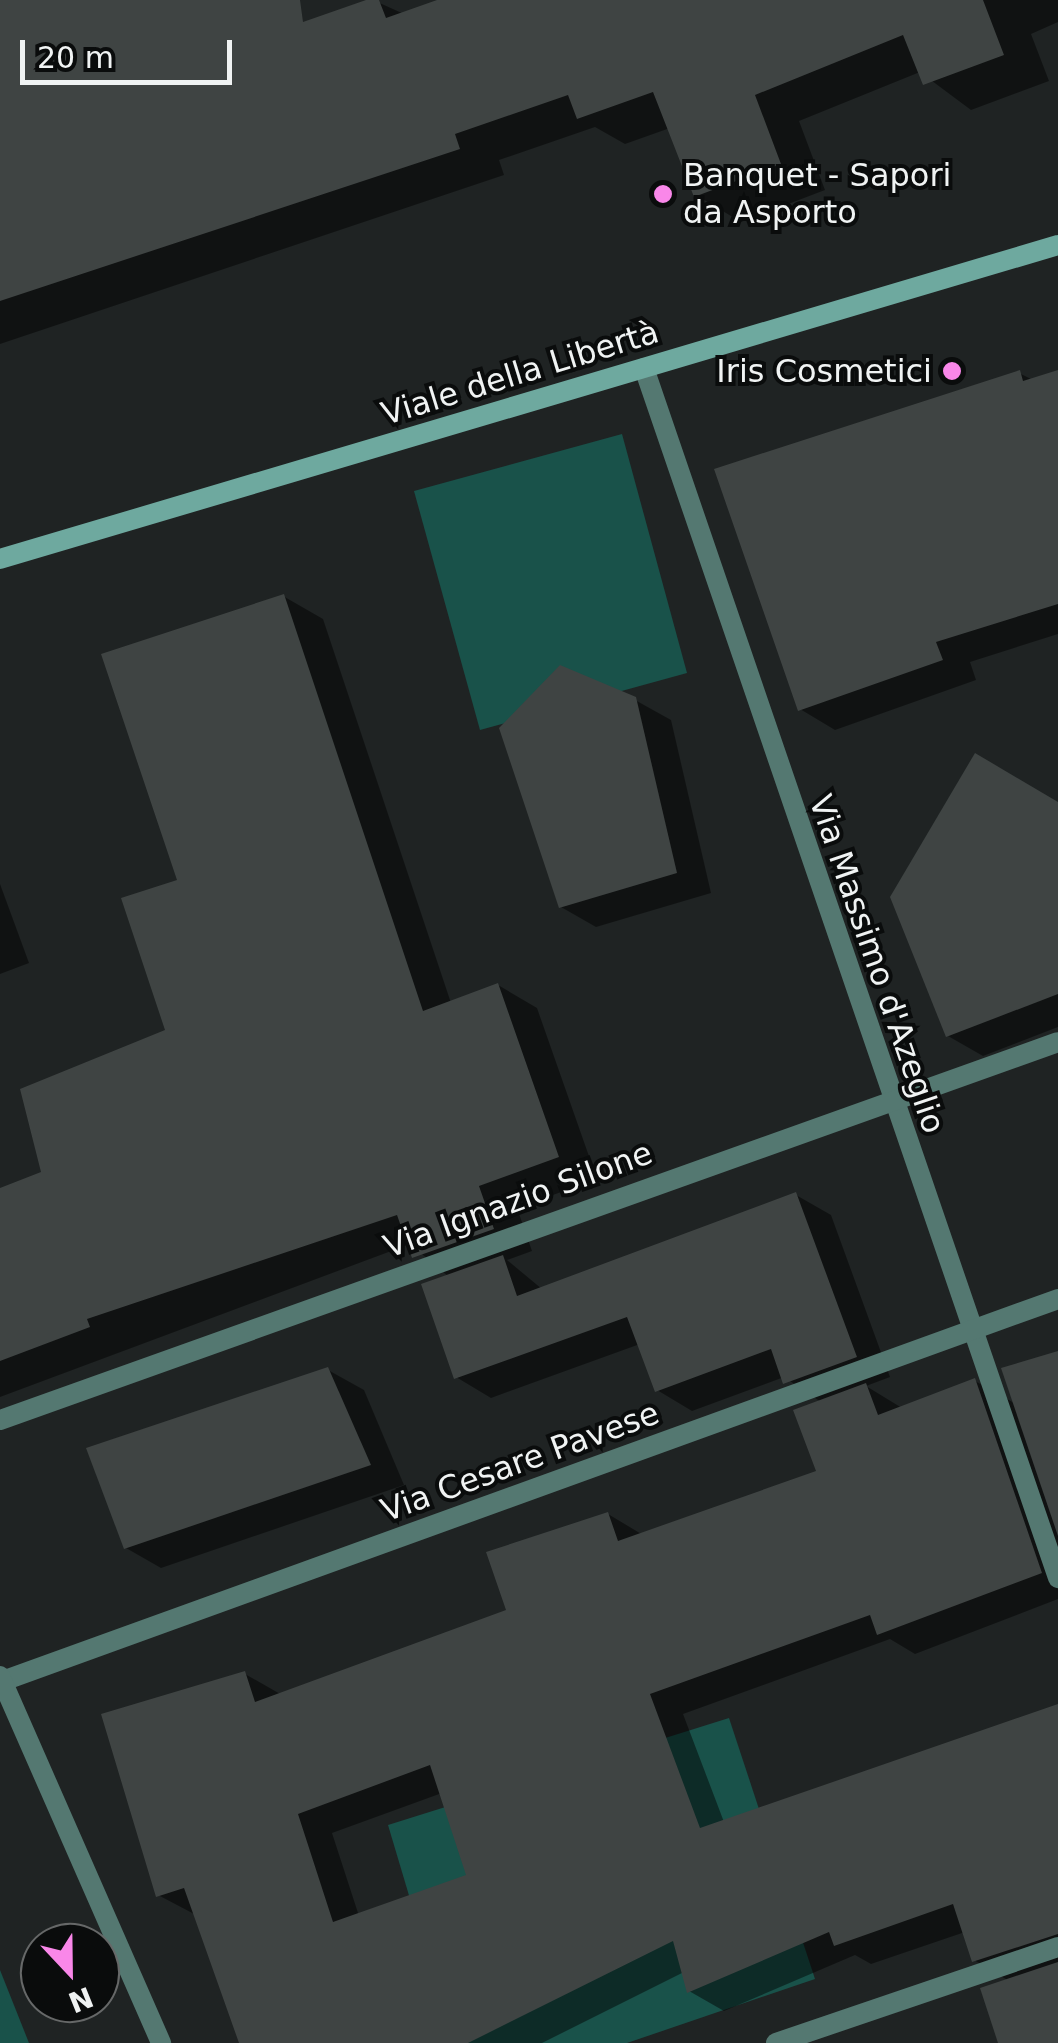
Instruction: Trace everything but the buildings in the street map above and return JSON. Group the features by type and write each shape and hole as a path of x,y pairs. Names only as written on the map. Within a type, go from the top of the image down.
{"main road":[{"name":"Viale della Libertà","path":"0,559 1058,245"}],"street":[{"name":"Via Massimo d'Azeglio","path":"644,368 889,1097 976,1328 1058,1578"},
{"name":"Via Ignazio Silone","path":"0,1420 889,1097 1058,1042"},
{"name":"Via Cesare Pavese","path":"1,1680 1058,1299"},
{"path":"1,1680 160,2043"},
{"path":"776,2043 1058,1948"}],"green space":[{"path":"622,434 687,673 480,730 414,491"},
{"path":"729,1718 815,1979 627,2043 453,2043 388,1825"},
{"path":"0,1970 29,2043 0,2043"}],"place":[{"name":"Banquet - Sapori da Asporto","path":"663,194"},
{"name":"Iris Cosmetici","path":"952,371"}]}
